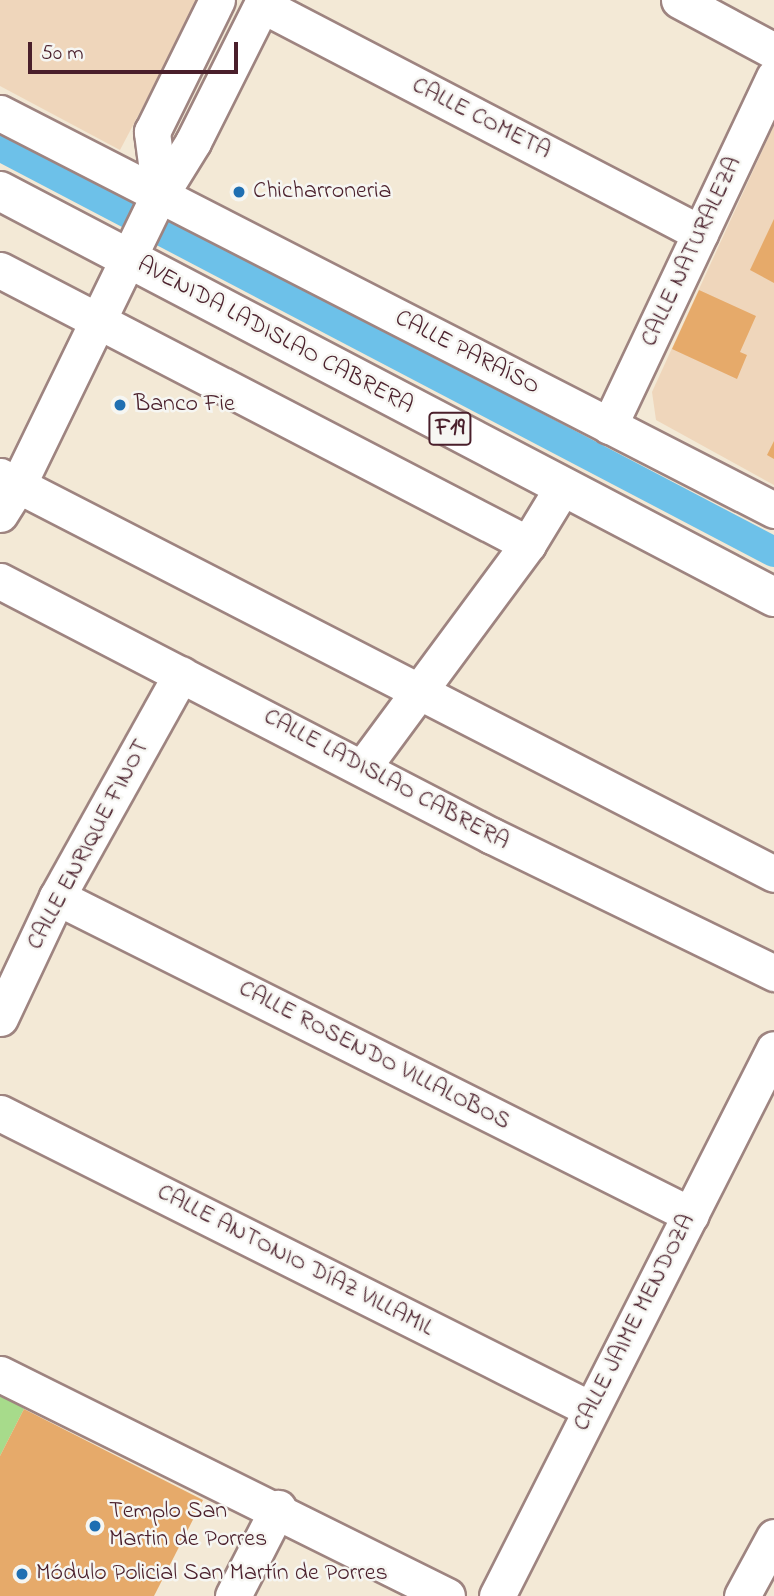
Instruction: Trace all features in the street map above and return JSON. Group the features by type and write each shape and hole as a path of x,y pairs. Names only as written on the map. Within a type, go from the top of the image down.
{"highway":[{"name":"AVENIDA LADISLAO CABRERA","path":"0,191 146,221 562,488 774,597"}],"street":[{"path":"146,221 152,132 217,0"},
{"path":"679,0 774,51"},
{"path":"263,3 193,142 146,221 98,319 6,492 419,691 774,874"},
{"name":"CALLE COMETA","path":"263,3 700,233"},
{"name":"CALLE NATURALEZA","path":"609,426 774,77"},
{"path":"0,113 146,221"},
{"name":"CALLE PARAÍSO","path":"146,221 609,426 774,510"},
{"path":"0,270 528,544"},
{"path":"363,767 528,544 562,488"},
{"name":"CALLE LADISLAO CABRERA","path":"0,581 492,836 774,973"},
{"name":"CALLE ENRIQUE FINOT","path":"0,1018 57,897 181,674"},
{"name":"CALLE ROSENDO VILLALOBOS","path":"57,897 691,1215"},
{"name":"CALLE JAIME MENDOZA","path":"497,1596 774,1049"},
{"name":"CALLE ANTONIO DÍAZ VILLAMIL","path":"0,1113 590,1409"},
{"path":"0,1374 278,1508 447,1596"},
{"path":"233,1596 278,1508"},
{"path":"741,1596 774,1536"}],"shaded area":[{"path":"0,0 199,0 120,150 0,86"},
{"path":"774,125 774,485 656,420 652,392"}],"green space":[{"path":"0,1385 16,1394 24,1409 0,1456"}],"building":[{"path":"774,219 774,283 750,270"},
{"path":"699,290 756,316 740,352 747,355 737,379 672,349"},
{"path":"774,441 774,459 767,455"},
{"name":"Templo San Martin de Porres","path":"24,1409 203,1500 154,1596 0,1596 0,1456"}],"waterway":[{"path":"0,146 774,552"}],"place":[{"name":"Chicharroneria","path":"239,192"},
{"name":"Banco Fie","path":"120,405"},
{"name":"Templo San Martin de Porres","path":"95,1526"},
{"name":"Módulo Policial San Martín de Porres","path":"22,1574"}]}
